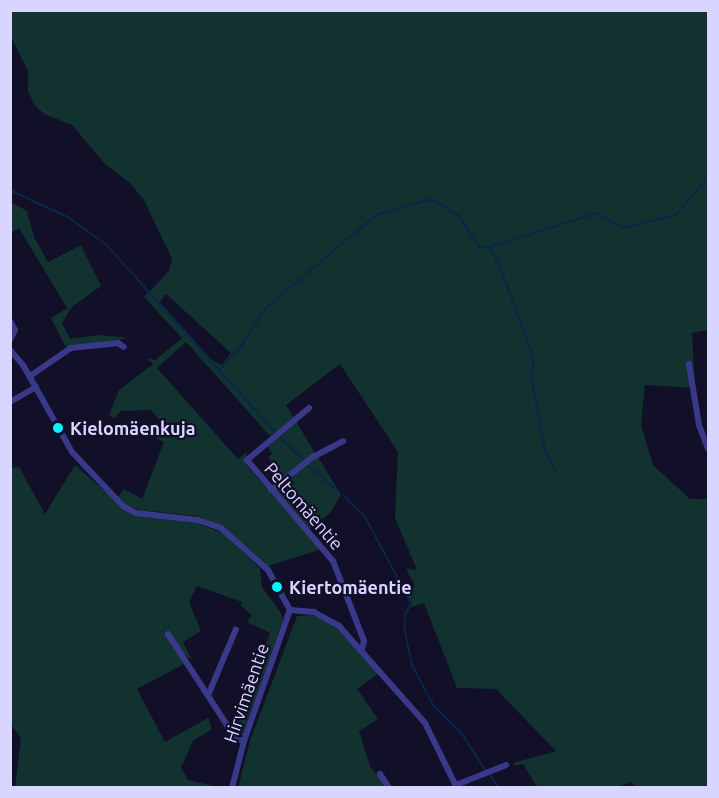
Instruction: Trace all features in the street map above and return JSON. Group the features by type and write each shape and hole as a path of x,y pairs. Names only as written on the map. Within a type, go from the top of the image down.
{"street":[{"path":"10,321 15,330 10,340"},
{"path":"30,376 71,348 118,344 124,347"},
{"path":"10,350 30,376 72,452 123,506 136,513 198,520 221,528 268,570 290,610 331,618 362,649 425,723 456,786 506,765"},
{"path":"689,364 699,425 708,448"},
{"path":"10,402 36,387"},
{"name":"Peltomäentie","path":"309,408 249,454 248,465 333,561 364,641 362,649"},
{"path":"271,490 313,457 343,441"},
{"name":"Hirvimäentie","path":"232,788 244,741 290,610"},
{"path":"209,693 236,629"},
{"path":"168,634 209,693 236,738 244,741"},
{"path":"380,774 389,788"}],"green space":[{"path":"10,11 708,11 708,330 692,333 695,388 645,385 641,425 653,465 690,499 708,499 708,787 637,787 631,782 618,787 537,787 523,764 515,766 513,763 556,751 496,689 457,688 424,603 412,607 404,590 415,586 406,569 417,570 395,518 398,452 340,364 286,405 294,418 270,436 186,342 157,368 238,459 247,452 247,466 322,549 268,566 221,526 197,516 140,510 122,503 118,497 124,489 142,499 164,442 142,431 161,431 161,422 151,410 121,411 115,418 109,415 119,390 153,364 147,358 155,360 182,338 144,297 169,271 172,259 144,200 130,183 105,164 72,125 44,114 34,104 28,91 28,71 11,37","holes":["166,294 231,353 222,365 211,359 160,302"]},
{"path":"11,202 27,211 34,237 48,262 81,245 101,286 72,307 62,323 70,339 98,335 129,338 66,348 51,318 67,308 19,228 11,233"},
{"path":"296,421 315,453 283,477 268,457 272,454 266,443"},
{"path":"318,457 341,495 330,513 309,529 274,490"},
{"path":"75,465 131,514 197,523 223,533 260,568 262,587 281,613 283,619 243,736 235,729 270,633 247,622 252,615 241,606 242,602 197,586 189,602 201,631 183,642 192,660 182,653 186,663 137,689 165,742 208,718 212,729 193,741 181,767 188,780 219,787 15,787 21,738 10,723 10,468 19,467 45,514"},
{"path":"312,615 330,621 379,673 357,689 378,719 359,731 370,766 387,787 238,788 250,741 297,616"}],"waterway":[{"path":"219,371 240,348 266,308 376,215 432,199 459,216 480,247 490,247 598,213 623,228 676,215 708,177"},
{"path":"10,190 68,217 106,244 275,432"},
{"path":"490,247 501,268 534,358 532,378 545,448 556,473"},
{"path":"280,437 304,460"},
{"path":"308,466 340,492"},
{"path":"344,495 366,518 412,604 406,614 405,630 412,664 434,706 461,732 486,770"},
{"path":"489,773 499,788"}],"place":[{"name":"Kielomäenkuja","path":"58,428"},
{"name":"Kiertomäentie","path":"277,587"}]}
